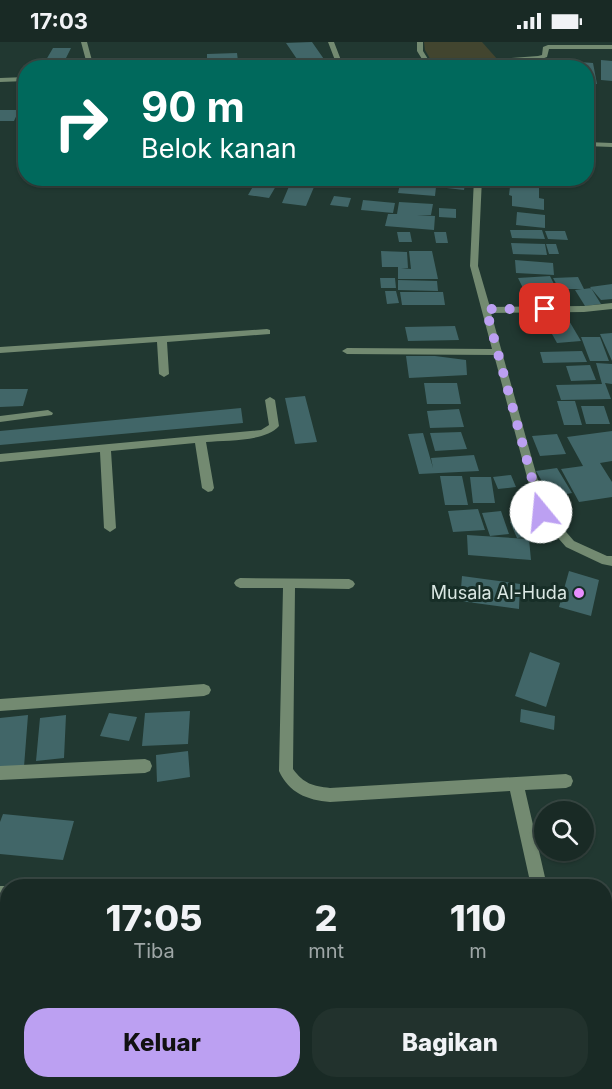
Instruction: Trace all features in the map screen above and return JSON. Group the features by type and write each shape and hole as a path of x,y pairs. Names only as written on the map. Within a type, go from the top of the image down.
{"street":[{"path":"84,42 89,60"},
{"path":"331,42 338,60"},
{"path":"420,42 420,51 426,60"},
{"path":"515,60 545,56 545,48 548,47 612,47"},
{"path":"0,80 18,79"},
{"path":"594,144 612,145"},
{"path":"478,186 474,266 541,512 570,544 606,561 612,561"},
{"path":"486,309 584,309 612,306"},
{"path":"0,350 162,341 267,332"},
{"path":"162,341 164,374"},
{"path":"347,351 497,352"},
{"path":"0,458 257,435 274,426 270,400"},
{"path":"0,419 48,413"},
{"path":"200,440 208,488"},
{"path":"105,448 110,528"},
{"path":"240,583 349,584"},
{"path":"289,583 285,771 296,786 309,793 330,795 566,781"},
{"path":"0,705 204,690"},
{"path":"0,773 145,766"},
{"path":"516,784 537,879"}],"green space":[{"path":"424,42 482,42 498,60 431,60 425,50"}],"building":[{"path":"312,42 325,60 298,60 286,43"},
{"path":"53,48 71,48 65,60 46,60"},
{"path":"237,53 238,60 207,60 207,54"},
{"path":"601,60 612,61 612,81 601,80"},
{"path":"594,68 597,84 594,84"},
{"path":"0,110 18,110 14,121 0,121"},
{"path":"253,186 276,186 269,198 248,195"},
{"path":"289,186 314,187 306,206 282,203"},
{"path":"400,186 436,187 435,196 398,193"},
{"path":"438,186 465,186 464,190"},
{"path":"510,186 542,186 539,187 539,198 544,199 544,210 512,206 512,196 509,195"},
{"path":"334,196 351,198 348,207 330,205"},
{"path":"363,200 395,203 393,213 361,210"},
{"path":"399,202 433,204 431,215 417,215 435,216 434,230 385,226 388,214 397,214"},
{"path":"439,208 456,209 456,218 439,217"},
{"path":"517,212 545,215 545,228 516,225"},
{"path":"510,230 542,230 545,239 512,238"},
{"path":"545,231 565,231 568,240 548,239"},
{"path":"397,232 410,232 412,242 399,242"},
{"path":"434,232 446,232 448,243 436,243"},
{"path":"511,243 545,244 547,255 513,254"},
{"path":"546,244 556,244 559,254 549,254"},
{"path":"381,251 407,252 408,268 401,268 411,269 409,251 432,251 438,279 398,279 398,267 382,267"},
{"path":"515,260 553,263 554,275 516,273"},
{"path":"550,276 557,290 525,292 518,278"},
{"path":"578,277 584,289 591,288 601,304 585,306 575,290 582,289 559,289 553,278"},
{"path":"380,278 395,278 396,288 381,288"},
{"path":"398,280 437,281 438,291 398,290"},
{"path":"612,284 612,299 601,300 590,287"},
{"path":"385,291 396,291 399,303 387,304"},
{"path":"400,292 443,292 445,305 402,305"},
{"path":"565,314 581,341 557,343 542,316"},
{"path":"455,326 459,340 408,341 405,327"},
{"path":"612,333 612,361 600,334"},
{"path":"581,337 600,337 609,361 590,361"},
{"path":"582,351 587,362 543,363 540,352"},
{"path":"406,356 435,356 466,360 467,375 409,378"},
{"path":"596,363 612,364 612,384 605,383 611,399 561,400 556,385 602,384"},
{"path":"590,365 596,380 571,381 566,366"},
{"path":"424,383 457,383 461,404 427,404"},
{"path":"0,389 28,389 23,406 0,407"},
{"path":"305,396 317,442 295,444 285,398"},
{"path":"557,401 575,401 582,425 564,425"},
{"path":"581,406 604,406 610,424 586,424"},
{"path":"241,408 243,423 0,445 0,431"},
{"path":"459,409 464,427 430,428 427,411"},
{"path":"612,431 612,461 600,463 612,482 612,497 579,502 561,469 583,466 567,437"},
{"path":"461,432 467,449 435,451 430,433"},
{"path":"423,433 433,468 431,458 474,455 479,471 419,474 408,434"},
{"path":"557,434 566,454 540,456 532,436"},
{"path":"557,468 572,493 551,497 536,471"},
{"path":"511,475 516,487 498,489 493,477"},
{"path":"440,476 462,476 468,505 445,505"},
{"path":"470,477 491,477 495,503 473,503"},
{"path":"478,509 485,530 453,532 448,511"},
{"path":"501,511 509,534 490,536 482,513"},
{"path":"531,519 538,535 517,538 510,522"},
{"path":"467,535 529,539 531,560 468,555"},
{"name":"Musala Al-Huda","path":"569,571 599,580 591,616 559,607"},
{"path":"462,576 520,584 519,609 460,601"},
{"path":"530,652 560,663 546,707 515,696"},
{"path":"521,709 555,716 554,730 520,722"},
{"path":"190,711 188,744 142,746 145,713"},
{"path":"109,713 137,717 129,741 100,736"},
{"path":"28,715 24,767 0,769 0,718"},
{"path":"66,715 64,758 36,761 40,718"},
{"path":"188,751 190,777 157,782 156,755"},
{"path":"3,814 74,821 63,860 0,854 0,822"}],"place":[{"name":"Musala Al-Huda","path":"579,593"}],"route":[{"path":"541,512 521,446 486,309 545,309"}]}
